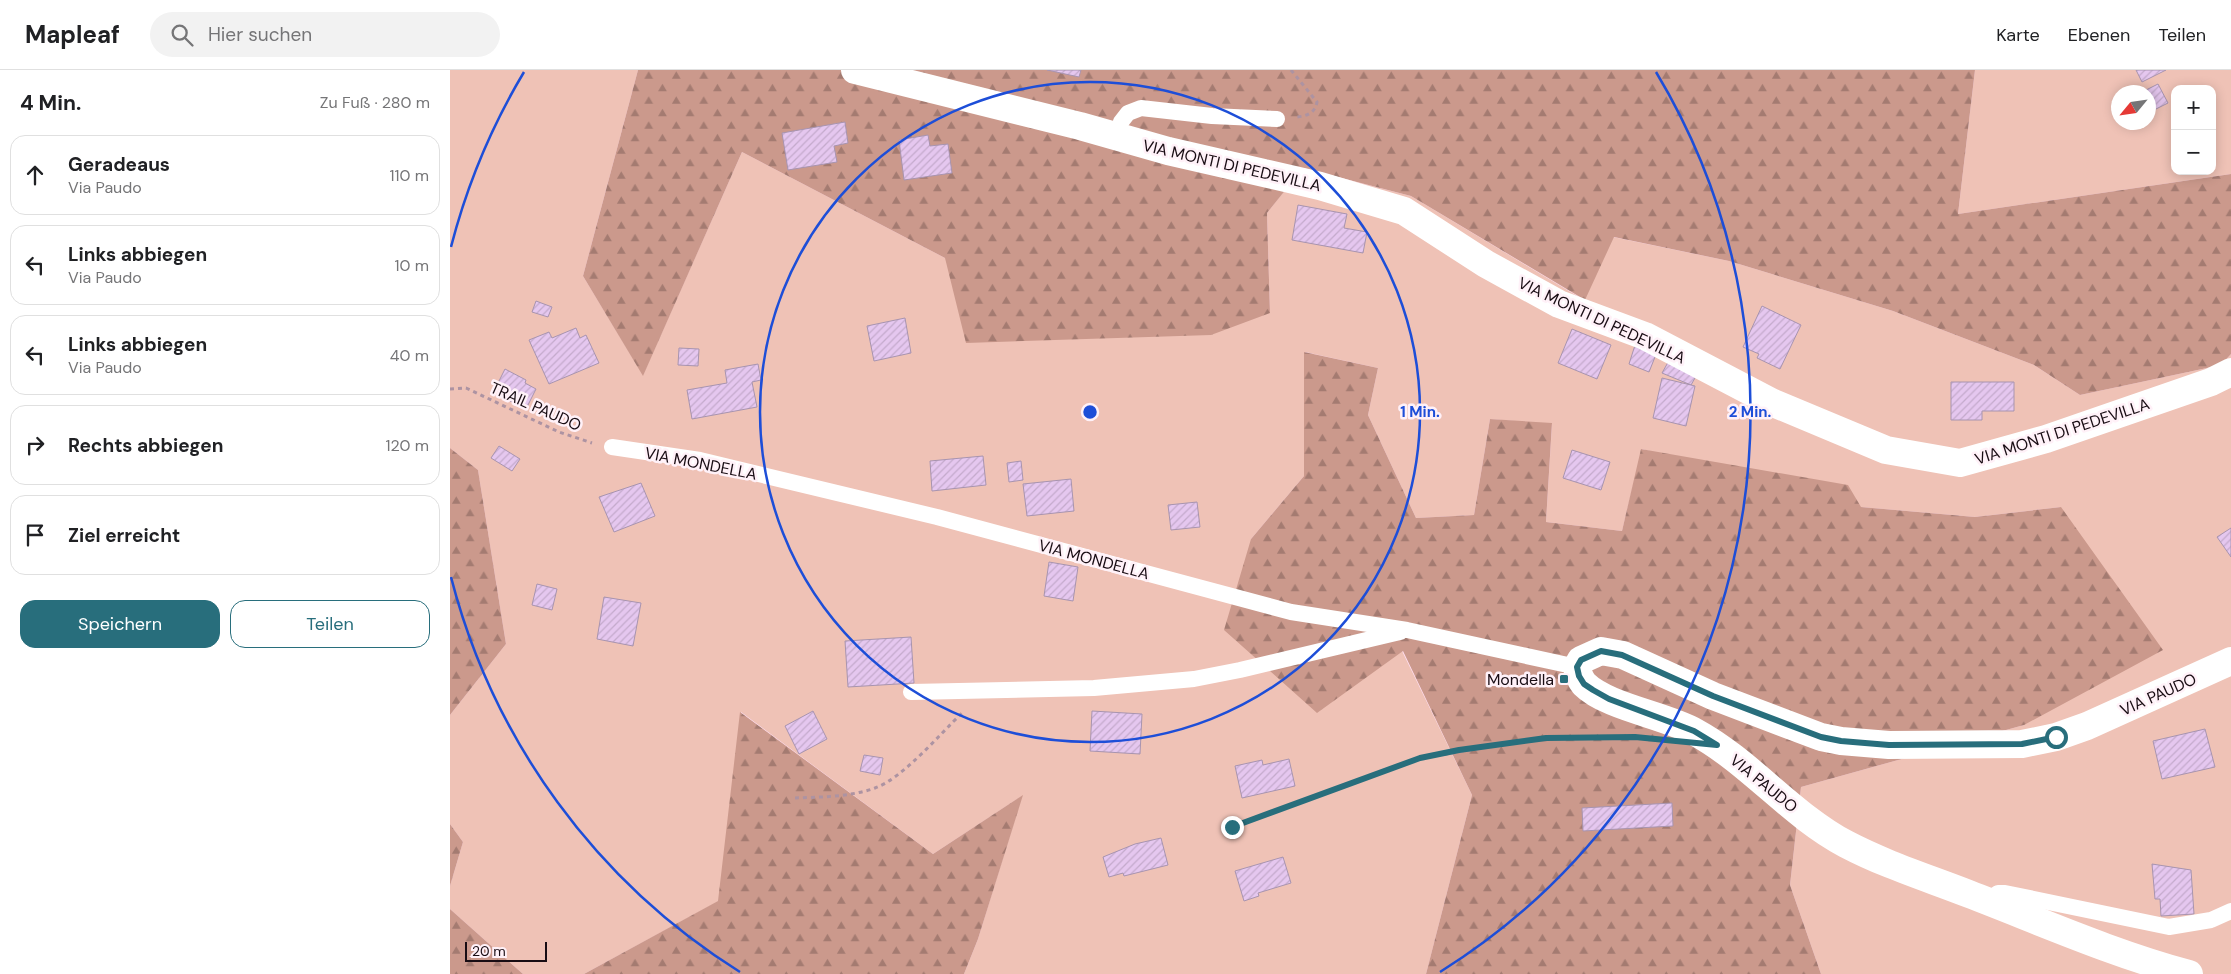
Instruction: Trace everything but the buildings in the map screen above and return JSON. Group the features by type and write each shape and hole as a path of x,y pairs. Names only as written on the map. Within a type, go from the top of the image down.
{"street":[{"name":"VIA MONTI DI PEDEVILLA","path":"855,70 1185,155 1320,186 1404,211 1486,264 1559,304 1645,336 1771,402 1886,450 1960,463 2046,439 2196,387 2231,372"},
{"name":"VIA PAUDO","path":"2189,974 2138,960 1893,866 1846,844 1818,827 1717,745 1694,731 1609,699 1584,684 1579,676 1577,667 1581,660 1601,651 1622,655 1713,696 1821,737 1841,741 1889,745 2022,744 2056,737 2087,726 2231,661"}],"lane":[{"path":"1116,136 1121,122 1128,113 1141,108 1212,116 1277,119"},
{"name":"VIA MONDELLA","path":"612,447 700,460 899,508 1291,612 1408,630 1577,667"},
{"path":"911,692 1094,688 1194,679 1408,630"},
{"path":"1987,901 1993,896 2005,892 2169,927 2211,920 2231,911"}],"path":[{"path":"1277,119 1300,117 1310,114 1316,108 1317,102 1313,95 1292,70"},
{"name":"TRAIL PAUDO","path":"450,388 466,388 559,432 585,442 612,447"},
{"path":"795,798 858,793 877,787 899,773 986,691"},
{"path":"1232,827 1420,758 1546,738 1625,737"}],"shaded area":[{"path":"450,70 638,70 583,276 643,375 742,152 945,258 1270,313 1267,213 1302,168 1411,196 1584,300 1613,237 1729,261 1893,311 2034,365 2080,395 2221,365 2231,354 2231,974 1821,974 1790,885 1801,787 2024,725 2061,507 1975,517 1861,507 1642,449 1622,531 1546,522 1552,424 1490,419 1474,515 1416,518 1368,415 1378,368 1305,352 1304,476 1251,539 1402,651 1472,795 1426,974 964,974 978,939 1022,796 933,854 741,712 719,901 584,974 523,974 450,909 450,886 463,842 450,824 450,715 506,644 478,470 450,448"},
{"path":"1975,70 2231,70 2231,174 1958,214"}],"green space":[{"path":"638,70 1975,70 1958,214 2231,174 2231,354 2221,365 2080,395 2034,365 1893,311 1729,261 1614,237 1585,300 1411,196 1303,168 1267,213 1270,313 1211,335 966,343 945,258 742,152 643,376 583,276"},
{"path":"1304,352 1378,368 1368,415 1416,518 1474,515 1490,419 1552,423 1546,522 1622,531 1641,449 1848,485 1861,507 1975,517 2061,507 2163,650 2024,725 1801,787 1790,885 1821,974 1426,974 1472,795 1403,651 1317,713 1224,630 1251,539 1304,476"},
{"path":"450,448 478,470 506,644 450,715"},
{"path":"740,712 933,854 1023,795 978,939 964,974 584,974 718,901"},
{"path":"450,824 463,842 450,886"},
{"path":"450,909 523,974 450,974"}],"place":[{"name":"Mondella","path":"1564,679"}],"route":[{"path":"1232,827 1420,758 1459,750 1546,738 1635,737 1717,745 1674,722 1609,699 1584,684 1579,676 1577,667 1581,660 1601,651 1622,655 1713,696 1821,737 1841,741 1889,745 2022,744 2056,737"}]}
